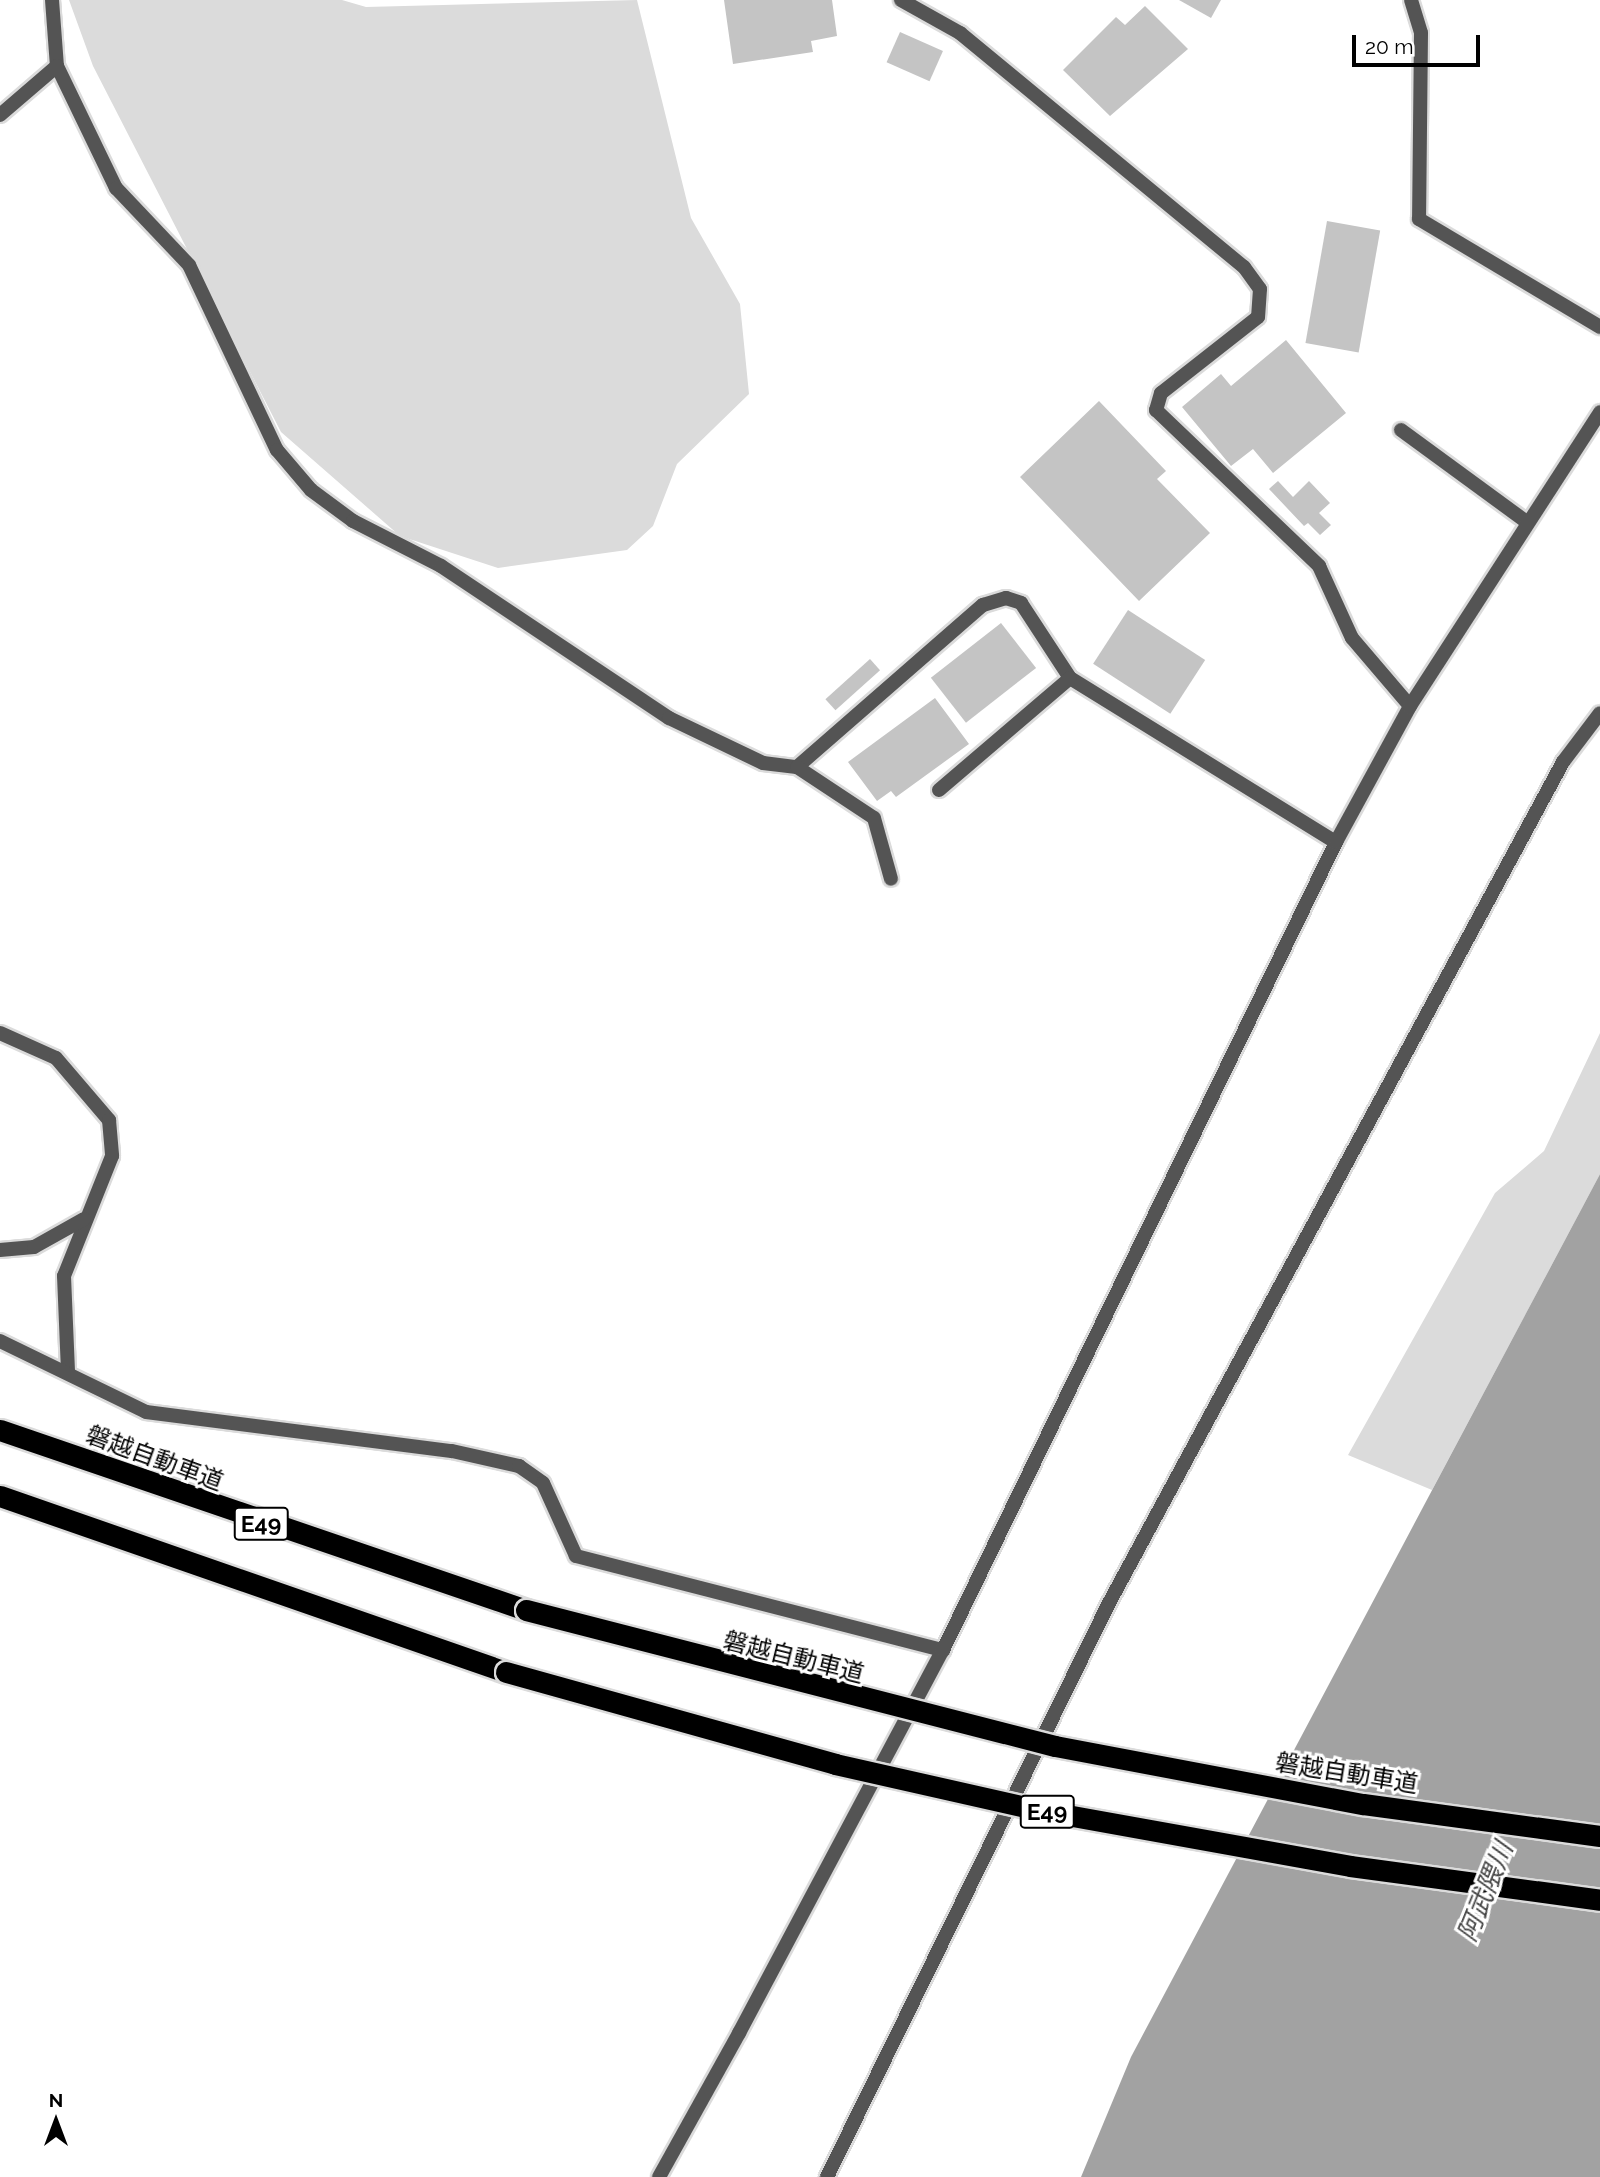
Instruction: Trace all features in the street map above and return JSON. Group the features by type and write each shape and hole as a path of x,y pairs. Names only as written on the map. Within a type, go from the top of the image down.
{"highway":[{"name":"磐越自動車道","path":"0,1430 526,1610 1055,1746 1363,1804 1600,1836"},
{"name":"E49","path":"0,1496 506,1672 835,1764 1039,1810 1350,1866 1600,1900"}],"street":[{"path":"52,0 57,66 116,188 190,265 277,450 311,490 353,521 441,566 669,718 763,763 797,767 874,818 891,879"},
{"path":"901,0 961,33 1244,267 1260,289 1258,317 1161,393 1156,410 1319,566 1352,638 1410,706"},
{"path":"1411,0 1422,56 1419,219 1600,327"},
{"path":"0,116 57,66"},
{"path":"659,2177 739,2033 943,1650 1336,842 1410,706 1600,412"},
{"path":"1401,430 1528,523"},
{"path":"797,767 983,605 1006,598 1021,603 1070,678 1336,842"},
{"path":"939,790 1070,678"},
{"path":"827,2177 1109,1602 1563,762 1600,713"},
{"path":"0,1033 56,1058 109,1120 112,1156 84,1219 64,1276 68,1373"},
{"path":"0,1250 34,1247 84,1219"},
{"path":"0,1341 146,1412 452,1451 519,1466 549,1492 576,1556 943,1650"}],"shaded area":[{"path":"69,0 342,0 366,7 637,0 691,218 740,304 749,394 677,464 653,526 627,550 498,568 400,536 281,432 93,66"},
{"path":"1600,1033 1600,1174 1432,1490 1348,1455 1495,1193 1544,1151"}],"water":[{"name":"阿武隈川","path":"1600,1174 1600,2177 1081,2177 1131,2057"}],"building":[{"path":"724,0 832,0 837,36 811,41 813,52 733,64"},
{"path":"1179,0 1221,0 1211,18"},
{"path":"1145,6 1188,49 1110,116 1063,70 1116,17 1125,25"},
{"path":"900,32 943,51 930,81 887,62"},
{"path":"1327,221 1380,230 1359,352 1305,343"},
{"path":"1286,340 1346,413 1273,473 1253,449 1231,466 1182,407 1221,374 1231,386"},
{"path":"1099,401 1166,471 1157,479 1210,533 1139,601 1020,477"},
{"path":"1278,481 1293,497 1309,481 1330,503 1319,513 1331,525 1320,535 1308,523 1304,526 1269,489"},
{"path":"1128,610 1205,660 1170,714 1093,664"},
{"path":"1001,623 1036,668 966,723 931,678"},
{"path":"870,659 880,670 835,710 825,699"},
{"path":"935,698 969,744 896,797 891,791 877,801 848,762"}]}
